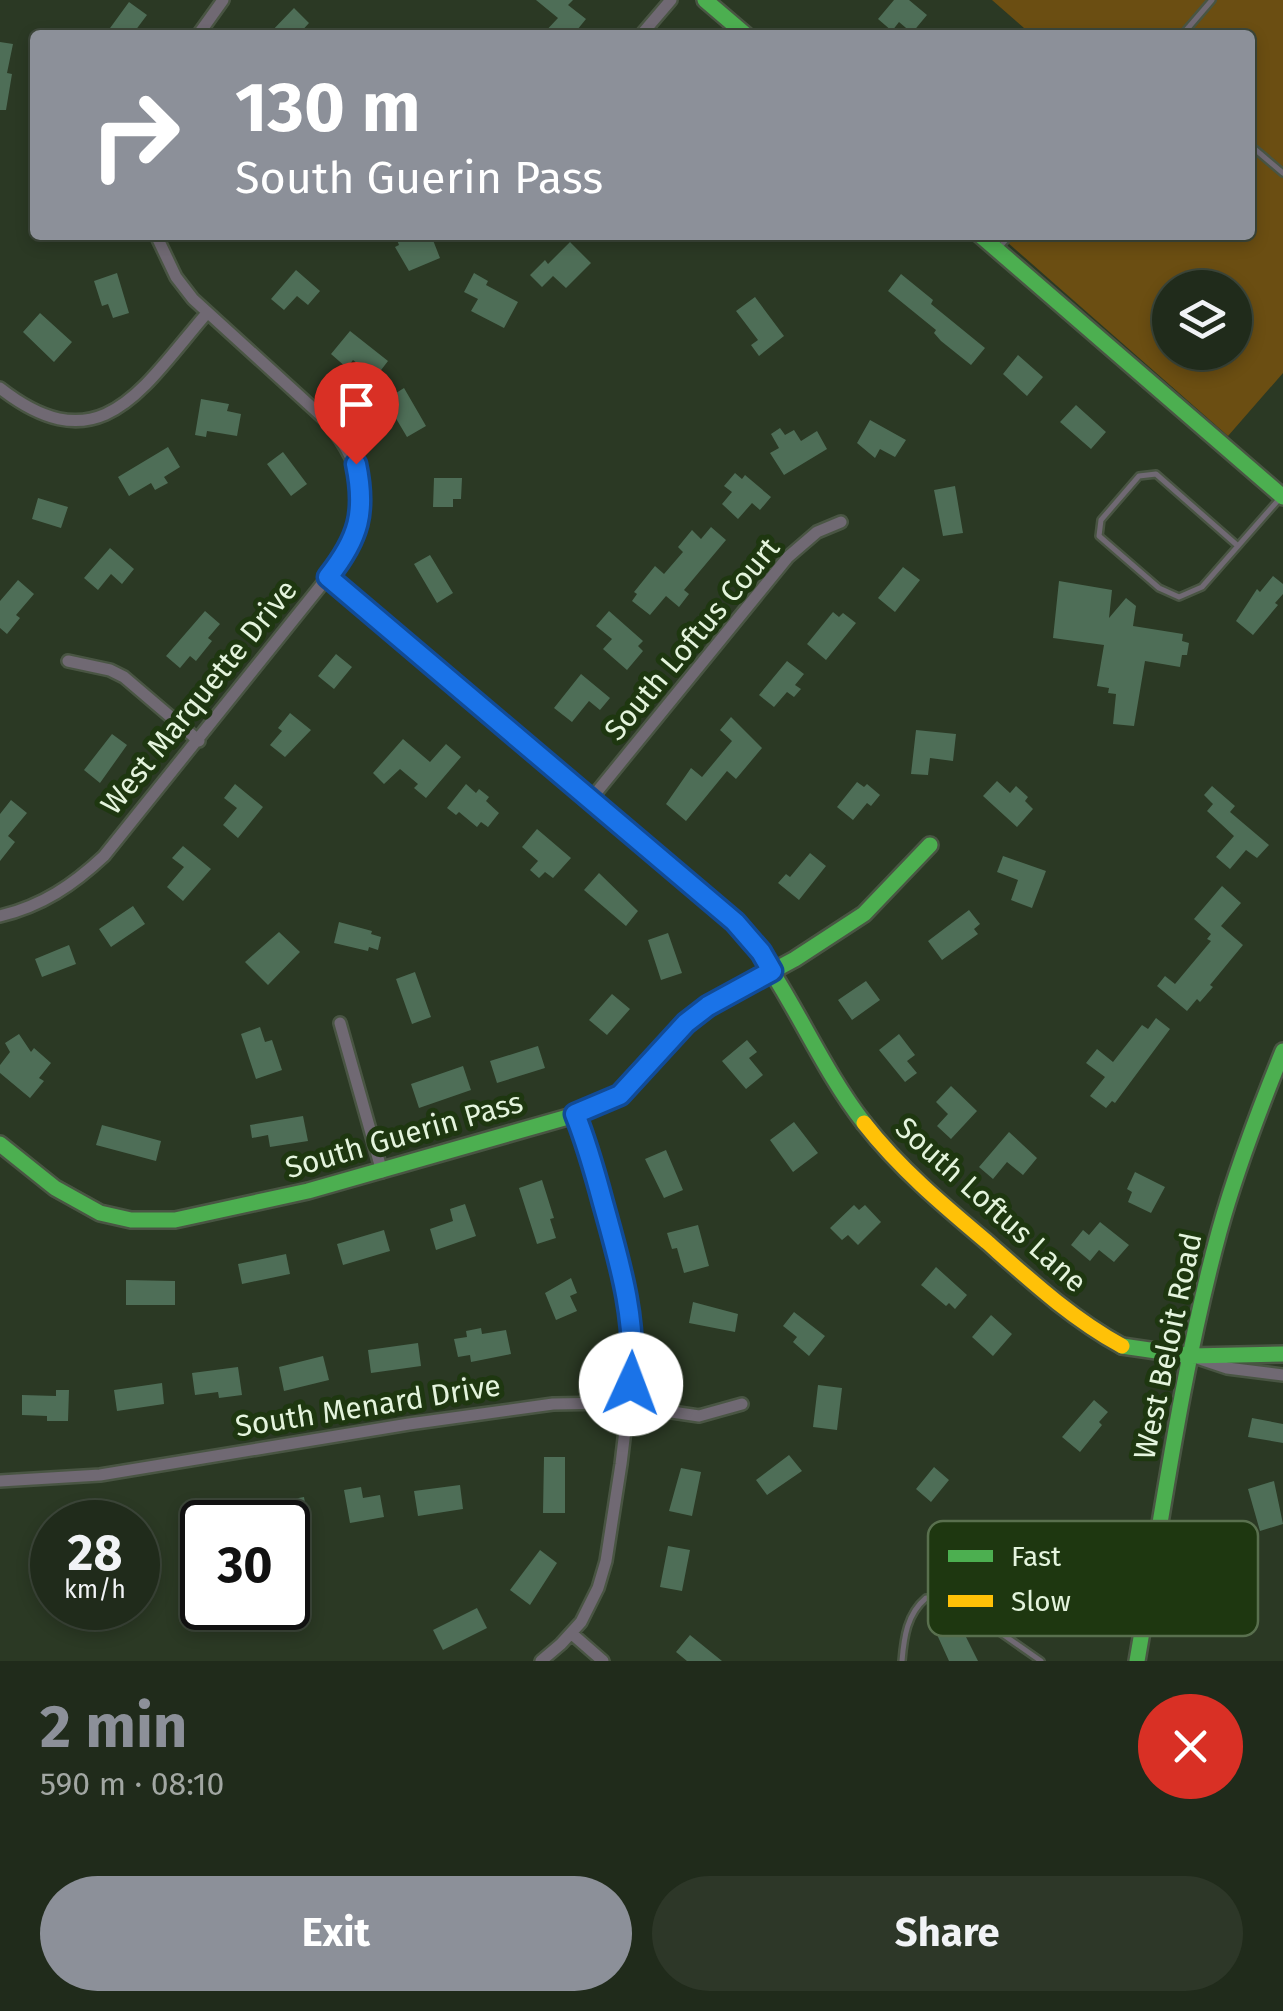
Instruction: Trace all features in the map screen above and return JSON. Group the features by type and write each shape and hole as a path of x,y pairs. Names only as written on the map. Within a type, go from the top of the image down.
{"street":[{"path":"201,30 222,0"},
{"path":"645,30 671,0"},
{"path":"705,0 740,30"},
{"name":"West Marquette Drive","path":"0,916 45,900 85,874 104,856 328,577 352,540 362,513 356,464 328,421 207,314 176,277 158,240"},
{"path":"986,240 1283,496"},
{"path":"0,388 41,416 72,423 94,420 114,412 131,397 207,314"},
{"name":"South Loftus Court","path":"591,799 788,557 817,532 841,522"},
{"name":"South Loftus Lane","path":"328,577 735,922 761,952 842,1094 884,1149 912,1178 1097,1334 1122,1346 1191,1356 1283,1354"},
{"path":"68,661 124,677 199,740"},
{"name":"South Guerin Pass","path":"0,1144 77,1202 100,1213 131,1220 175,1220 382,1172 575,1114 620,1095 686,1023 708,1006 822,943 864,914 930,845"},
{"path":"340,1023 382,1172"},
{"name":"West Beloit Road","path":"1161,1521 1191,1356 1221,1225 1283,1051"},
{"path":"541,1661 571,1633 590,1604 606,1561 633,1363 629,1300 594,1168 575,1114"},
{"path":"1191,1356 1227,1368 1283,1375"},
{"name":"South Menard Drive","path":"0,1481 100,1475 554,1404 629,1406 699,1416 742,1404"},
{"path":"571,1633 603,1661"},
{"name":"West Beloit Road","path":"1136,1661 1141,1636"}],"lane":[{"path":"1186,30 1212,0"},
{"path":"1255,149 1283,173"},
{"path":"998,250 1006,240"},
{"path":"1238,546 1156,474 1140,476 1101,520 1100,536 1159,588 1179,597 1202,587 1283,496"},
{"path":"902,1661 913,1609 928,1598"},
{"path":"1005,1636 1041,1661"}],"shaded area":[{"path":"992,0 1283,0 1283,373 1228,436 1153,370 1252,370 1252,270 1152,270 1152,369 1005,240 1255,240 1255,30 1026,30"}],"building":[{"path":"536,0 573,0 568,5 586,19 577,30 547,30 558,18"},
{"path":"894,0 909,0 927,15 914,30 899,22 891,30 878,19"},
{"path":"129,2 147,15 136,30 109,30"},
{"path":"294,8 309,23 303,30 273,30"},
{"path":"0,42 13,44 6,110 0,110"},
{"path":"397,240 433,240 440,258 409,271 395,247 399,245"},
{"path":"570,242 591,263 566,288 553,276 542,287 530,275"},
{"path":"296,270 320,291 308,305 297,296 284,310 271,299"},
{"path":"117,273 129,313 113,318 108,304 102,306 94,281"},
{"path":"474,273 488,281 486,285 518,302 504,328 471,311 478,299 464,292"},
{"path":"901,274 985,348 971,365 888,291"},
{"path":"755,297 784,336 759,356 751,345 758,340 736,311"},
{"path":"40,313 72,342 54,362 23,332"},
{"path":"350,331 388,361 375,378 353,360 347,368 331,354"},
{"path":"1018,355 1043,377 1027,396 1003,374"},
{"path":"404,388 426,426 407,437 385,400"},
{"path":"201,399 229,404 227,411 241,414 237,436 207,431 206,437 195,435"},
{"path":"1076,405 1106,432 1091,449 1060,422"},
{"path":"870,420 906,440 895,457 880,449 875,458 857,443"},
{"path":"780,428 785,435 794,430 801,441 817,431 827,449 784,475 770,453 779,448 771,434"},
{"path":"168,447 180,467 164,477 168,483 155,490 151,483 129,496 118,477"},
{"path":"283,452 307,484 291,496 267,464"},
{"path":"735,473 742,479 745,475 771,497 760,510 752,503 738,519 722,504 732,492 724,486"},
{"path":"434,478 462,478 461,499 453,499 453,507 433,507"},
{"path":"955,486 963,533 943,536 934,490"},
{"path":"38,498 68,507 61,528 32,519"},
{"path":"711,527 726,540 684,590 689,594 679,607 666,596 650,615 632,601 637,594 634,592 655,566 664,574 683,552 678,547 692,530 701,539"},
{"path":"110,548 134,569 122,584 111,574 98,590 84,578"},
{"path":"430,555 453,593 437,603 414,564"},
{"path":"903,567 920,580 895,612 878,598"},
{"path":"1273,576 1283,584 1283,594 1253,635 1236,621 1257,589 1260,592"},
{"path":"18,580 34,594 16,615 20,618 7,634 0,628 0,601"},
{"path":"1059,581 1112,590 1109,618 1126,598 1136,606 1133,626 1183,634 1182,641 1189,643 1180,667 1145,661 1134,726 1113,724 1116,694 1097,686 1104,645 1053,638"},
{"path":"205,611 220,624 196,661 190,656 180,668 166,656"},
{"path":"609,611 643,641 638,646 643,651 627,670 603,649 612,639 596,626"},
{"path":"833,612 839,617 843,613 856,623 826,660 807,644"},
{"path":"336,654 352,667 334,689 318,676"},
{"path":"787,661 804,674 795,685 801,689 794,697 787,692 774,707 759,695"},
{"path":"581,674 610,698 600,710 589,701 572,722 554,708"},
{"path":"290,713 311,730 285,757 270,745"},
{"path":"731,717 762,748 736,779 727,771 686,821 666,804 691,768 702,777 732,741 720,730"},
{"path":"916,730 956,734 953,761 930,758 928,775 911,774"},
{"path":"112,734 127,745 100,783 84,770"},
{"path":"403,739 430,762 446,744 461,757 426,798 414,788 418,784 400,769 384,784 373,773"},
{"path":"997,781 1010,793 1016,786 1028,797 1025,801 1033,809 1017,827 983,796"},
{"path":"857,782 864,787 867,784 880,795 853,820 837,807"},
{"path":"235,784 263,807 238,838 223,825 237,808 224,798"},
{"path":"466,784 489,797 486,801 499,813 488,827 481,822 477,827 459,812 456,815 447,808"},
{"path":"1212,786 1235,806 1230,812 1269,845 1257,858 1246,850 1230,869 1216,857 1234,836 1207,811 1213,804 1204,795"},
{"path":"11,800 27,813 8,836 15,842 0,861 0,814"},
{"path":"537,829 571,858 553,878 545,872 539,878 530,870 538,861 522,847"},
{"path":"183,846 211,869 183,901 167,887 184,867 172,858"},
{"path":"810,853 826,866 799,900 778,883 786,874 790,877"},
{"path":"1003,856 1046,871 1032,908 1011,900 1018,880 997,872"},
{"path":"599,873 638,911 626,926 584,890"},
{"path":"1222,886 1241,903 1221,926 1243,945 1210,985 1213,987 1187,1011 1157,986 1165,976 1175,984 1211,941 1207,939 1211,934 1194,919"},
{"path":"133,906 145,924 111,947 99,929"},
{"path":"969,910 980,924 974,929 978,934 942,960 928,941"},
{"path":"339,922 381,937 378,950 334,943"},
{"path":"279,932 300,952 268,985 245,962"},
{"path":"668,933 682,973 661,980 648,940"},
{"path":"69,945 76,964 42,977 35,959"},
{"path":"415,972 431,1017 412,1024 396,979"},
{"path":"866,981 880,1000 852,1020 838,1000"},
{"path":"612,994 630,1009 607,1035 589,1020"},
{"path":"1156,1018 1170,1029 1115,1103 1112,1101 1106,1108 1090,1096 1105,1077 1086,1063 1097,1049 1113,1062 1142,1025 1148,1029"},
{"path":"260,1027 265,1042 272,1040 282,1070 256,1079 241,1034"},
{"path":"19,1034 31,1052 34,1048 51,1063 39,1078 44,1081 30,1098 0,1073 0,1065 10,1052 5,1043"},
{"path":"899,1034 915,1055 907,1061 917,1073 905,1082 879,1050"},
{"path":"747,1040 757,1052 749,1058 763,1075 746,1089 722,1061"},
{"path":"538,1046 545,1068 497,1083 490,1061"},
{"path":"463,1066 471,1090 419,1108 411,1084"},
{"path":"951,1086 977,1111 951,1139 937,1126 948,1114 936,1102"},
{"path":"303,1116 308,1141 270,1147 268,1135 252,1138 250,1125"},
{"path":"794,1122 818,1153 793,1172 770,1140"},
{"path":"102,1125 161,1141 156,1161 96,1145"},
{"path":"1009,1132 1037,1158 1023,1175 1007,1162 993,1179 979,1167"},
{"path":"666,1150 683,1190 664,1198 645,1159"},
{"path":"1135,1172 1165,1187 1151,1213 1128,1202 1132,1192 1127,1189"},
{"path":"542,1180 556,1238 537,1244 519,1188"},
{"path":"465,1204 476,1236 436,1250 430,1229 453,1221 450,1209"},
{"path":"854,1205 859,1210 865,1205 881,1222 858,1245 848,1235 842,1240 830,1228"},
{"path":"1100,1222 1129,1245 1114,1262 1099,1250 1090,1261 1071,1245 1083,1230 1089,1235"},
{"path":"698,1225 709,1266 684,1273 677,1248 672,1249 667,1233"},
{"path":"384,1230 390,1251 343,1265 337,1244"},
{"path":"286,1254 290,1274 242,1284 238,1264"},
{"path":"936,1267 967,1295 955,1309 921,1285"},
{"path":"571,1278 577,1293 570,1296 577,1311 556,1320 545,1293"},
{"path":"126,1280 175,1281 175,1305 126,1305"},
{"path":"693,1302 738,1314 735,1332 689,1323"},
{"path":"794,1312 825,1336 809,1356 793,1342 797,1337 783,1326"},
{"path":"991,1315 1012,1334 993,1356 972,1337"},
{"path":"481,1328 482,1334 506,1330 511,1354 471,1362 470,1355 458,1357 454,1339 467,1337 466,1331"},
{"path":"418,1343 421,1366 371,1373 368,1350"},
{"path":"323,1356 329,1380 284,1391 279,1367"},
{"path":"238,1367 242,1395 195,1395 192,1373"},
{"path":"162,1383 164,1404 117,1411 114,1390"},
{"path":"818,1385 842,1388 837,1430 813,1427"},
{"path":"56,1390 69,1390 68,1421 22,1415 22,1395 56,1396"},
{"path":"1094,1400 1108,1412 1080,1452 1062,1437"},
{"path":"1252,1418 1283,1424 1283,1443 1248,1437"},
{"path":"789,1455 802,1471 767,1495 756,1480"},
{"path":"544,1457 565,1457 565,1513 543,1513"},
{"path":"934,1467 949,1480 931,1502 916,1489"},
{"path":"681,1468 701,1472 692,1516 669,1511"},
{"path":"1274,1481 1283,1524 1260,1531 1248,1489"},
{"path":"460,1485 463,1509 418,1516 414,1491"},
{"path":"361,1487 363,1498 380,1495 384,1517 350,1523 344,1490"},
{"path":"668,1546 690,1550 682,1591 660,1587"},
{"path":"540,1550 557,1563 530,1605 510,1590"},
{"path":"477,1608 487,1628 443,1650 433,1630"},
{"path":"690,1635 722,1661 687,1661 676,1652"},
{"path":"938,1636 966,1636 978,1661 949,1661"}],"traffic: fast":[{"path":"705,0 740,30"},
{"path":"986,240 1283,497"},
{"path":"328,577 735,922 771,970 864,1123"},
{"path":"0,1144 55,1188 100,1213 131,1220 175,1220 308,1191 575,1115 620,1095 686,1023 708,1006 795,959 864,914 930,845"},
{"path":"1160,1521 1194,1338 1219,1232 1283,1051"},
{"path":"1122,1346 1191,1356 1283,1354"},
{"path":"1137,1661 1141,1636"}],"traffic: slow":[{"path":"864,1123 922,1186 1019,1270 1068,1311 1122,1346"}],"route":[{"path":"356,464 362,513 352,540 328,577 735,922 772,971 708,1006 686,1023 620,1095 607,1104 575,1114 586,1140 629,1300 631,1384"}]}
